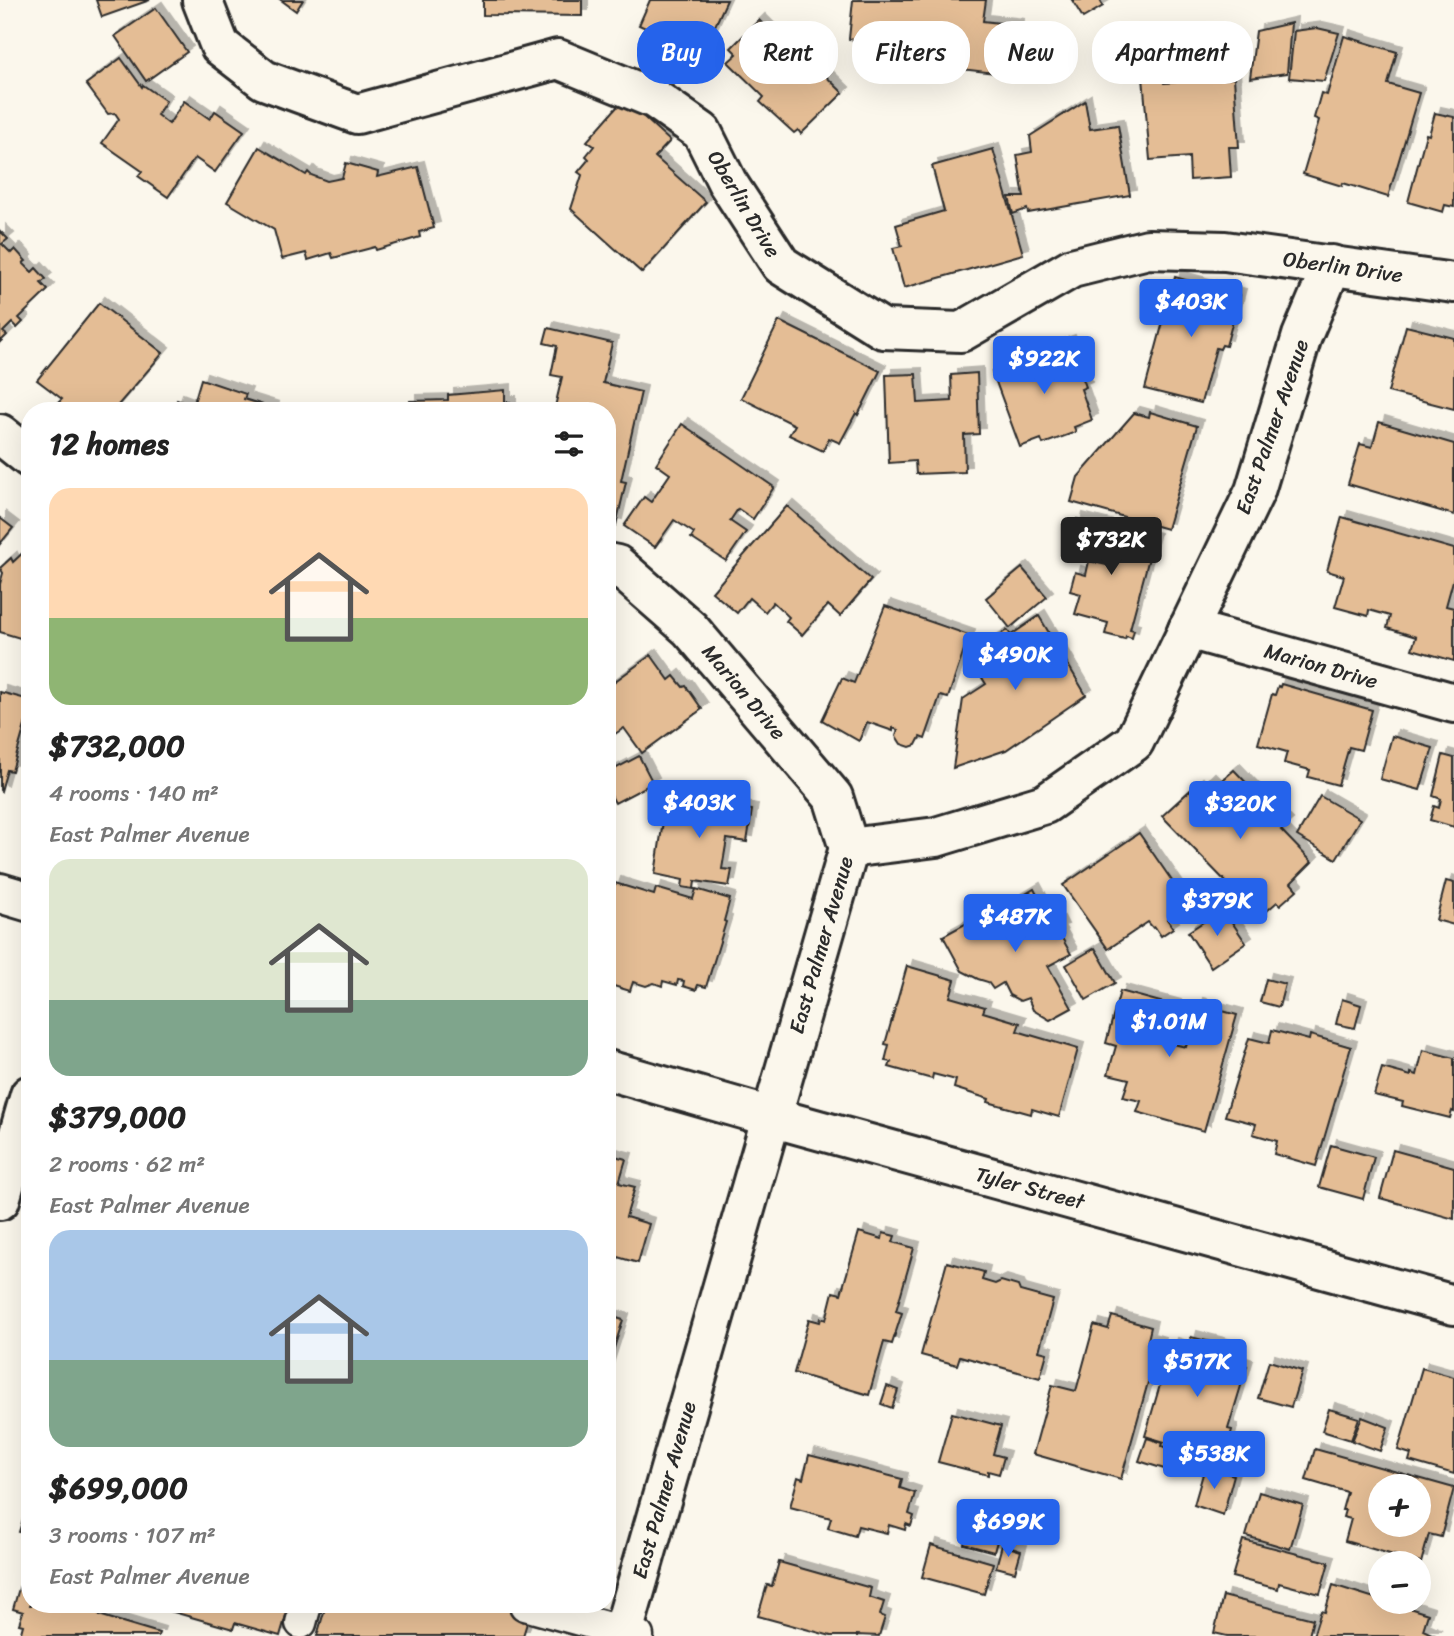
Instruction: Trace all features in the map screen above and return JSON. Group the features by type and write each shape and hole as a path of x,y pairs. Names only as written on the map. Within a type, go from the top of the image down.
{"street":[{"name":"Oberlin Drive","path":"202,0 220,46 264,80 357,114 558,58 655,99 702,132 727,182 781,265 883,329 961,332 1072,268 1148,249 1225,251 1454,283"},
{"name":"East Palmer Avenue","path":"627,1635 849,848 936,836 1045,804 1134,742 1255,491 1303,337 1332,265"},
{"path":"0,434 21,451"},
{"name":"Marion Drive","path":"616,565 690,628 832,797 849,848"},
{"name":"Marion Drive","path":"1188,629 1454,703"},
{"path":"0,894 21,900"},
{"name":"Tyler Street","path":"616,1073 1454,1305"},
{"path":"0,1200 21,1126"}],"lane":[{"path":"551,1613 627,1635"}],"building":[{"path":"96,0 150,0 102,17"},
{"path":"281,0 303,0 296,11"},
{"path":"483,0 582,0 582,16 483,15"},
{"path":"650,0 727,0 717,21 641,21"},
{"path":"853,0 986,0 983,21 984,72 970,70 970,21 852,21 852,39 849,39"},
{"path":"1072,0 1100,0 1103,6 1083,18"},
{"path":"156,8 187,52 146,81 115,36"},
{"path":"1291,23 1287,73 1253,78 1256,31"},
{"path":"1317,28 1339,33 1324,81 1289,78 1294,31"},
{"path":"1344,36 1397,52 1388,84 1419,93 1388,197 1303,174 1319,120 1314,118 1321,93 1327,95"},
{"path":"739,40 739,73 728,62 737,54 731,48"},
{"path":"121,58 142,87 143,85 166,101 157,115 169,124 184,101 210,119 215,111 244,131 215,172 195,158 168,197 138,176 142,171 102,143 119,119 115,113 108,114 86,84"},
{"path":"751,84 834,84 843,93 801,134 798,130 794,133 760,102 764,97"},
{"path":"1144,84 1234,84 1239,147 1229,147 1231,177 1190,180 1189,157 1150,160"},
{"path":"624,99 670,141 655,157 706,202 642,273 571,209 582,175 578,172 589,159 586,156 594,146 587,141"},
{"path":"1085,101 1090,129 1118,125 1130,195 1028,213 1027,209 1013,214 1009,197 1024,197 1017,155 1032,152 1030,136"},
{"path":"1435,113 1454,117 1454,207 1445,205 1443,212 1408,202 1426,134 1429,135"},
{"path":"259,147 306,175 308,172 327,181 342,178 346,163 378,172 377,177 418,167 434,228 419,232 420,237 376,250 375,247 333,258 331,253 308,260 306,253 282,259 274,230 227,202"},
{"path":"993,149 1023,254 904,288 893,248 902,246 896,225 944,211 932,166"},
{"path":"0,231 8,239 2,244 11,253 15,249 32,272 36,268 46,279 41,283 48,290 19,318 23,322 17,328 12,323 3,332 7,335 0,342"},
{"path":"1175,277 1240,295 1226,346 1216,348 1201,403 1145,389"},
{"path":"99,303 163,353 121,402 59,402 62,399 37,380"},
{"path":"779,321 880,371 858,415 856,413 840,443 829,438 823,451 789,435 795,425 741,398"},
{"path":"1406,326 1454,338 1454,409 1388,392"},
{"path":"548,328 612,343 603,383 641,392 621,481 626,482 616,525 616,402 556,402 562,377 551,375 557,346 544,343"},
{"path":"1069,341 1086,387 1081,389 1092,420 1074,427 1076,432 1043,444 1041,439 1020,447 992,371 1018,362 1022,372 1032,368 1028,356"},
{"path":"977,373 979,434 964,435 965,472 916,474 915,461 889,463 886,375 916,374 918,403 952,401 951,375"},
{"path":"201,379 246,394 244,399 254,402 194,402"},
{"path":"505,390 505,402 410,402 448,400 448,395"},
{"path":"1150,412 1197,426 1167,529 1071,502 1078,477 1134,413 1149,417"},
{"path":"1379,422 1454,444 1454,515 1348,484 1360,444 1372,447"},
{"path":"682,424 774,487 753,519 738,509 730,521 746,532 726,561 691,538 694,533 674,520 655,547 624,526 644,497 651,502 670,474 656,464"},
{"path":"787,506 871,580 840,616 828,605 802,635 786,621 789,617 773,602 765,612 749,598 737,613 712,592"},
{"path":"1342,517 1454,549 1454,577 1446,606 1454,608 1454,661 1412,649 1416,637 1387,628 1390,616 1369,610 1368,616 1335,607 1344,576 1327,571"},
{"path":"0,518 13,528 0,544"},
{"path":"1077,519 1154,539 1130,629 1134,630 1132,638 1105,634 1108,623 1075,614 1081,594 1070,591 1075,572 1086,575 1089,561 1116,567 1120,555 1071,543"},
{"path":"21,554 21,638 0,632 0,584 3,573 0,568 11,558 13,562"},
{"path":"1022,568 1047,597 1010,628 986,598"},
{"path":"885,606 969,635 948,698 940,696 925,739 920,737 916,745 910,747 901,744 896,736 898,730 893,728 893,731 867,722 859,741 822,720 842,678 854,683"},
{"path":"1039,616 1086,695 1006,750 953,768 963,699 986,684 971,661 980,654 977,650 1007,630 1011,635"},
{"path":"651,655 669,680 674,676 683,687 686,686 702,709 642,753 624,728 616,733 616,680"},
{"path":"1281,684 1372,710 1361,750 1349,747 1338,785 1308,777 1310,770 1284,763 1287,752 1258,744 1272,694 1275,695"},
{"path":"0,692 21,698 21,740 12,771 7,770 0,790"},
{"path":"1392,736 1433,748 1420,790 1380,779"},
{"path":"1443,755 1454,758 1454,827 1430,820 1434,806 1439,808 1441,799 1433,796"},
{"path":"639,756 653,783 616,802 616,768"},
{"path":"1234,770 1287,825 1281,830 1312,862 1291,883 1297,890 1260,917 1162,816 1197,784 1200,788 1209,779 1216,786"},
{"path":"667,795 752,810 747,842 727,839 722,869 732,870 729,886 695,881 694,889 682,887 683,880 655,874"},
{"path":"1320,796 1360,819 1336,859 1297,836"},
{"path":"1139,833 1188,904 1167,919 1173,928 1161,936 1148,922 1108,949 1063,885"},
{"path":"1446,881 1454,883 1454,925 1436,920"},
{"path":"616,883 654,895 656,888 693,899 696,889 730,899 724,921 726,922 706,987 698,985 696,990 683,986 684,981 678,980 677,985 663,981 662,986 654,983 646,986 633,982 630,991 616,987"},
{"path":"1034,889 1053,925 1058,922 1062,930 1058,931 1071,954 1048,966 1072,1008 1050,1020 1033,1010 1028,998 1020,1001 1009,995 1003,983 993,989 988,982 962,971 943,936 987,912 992,912 997,921 1017,911 1012,902"},
{"path":"1223,909 1246,943 1211,967 1188,932"},
{"path":"1095,948 1115,983 1086,1000 1066,965"},
{"path":"907,966 955,980 950,997 985,1007 983,1012 1020,1023 1017,1031 1078,1049 1059,1117 1032,1109 1031,1114 988,1102 989,1099 954,1088 956,1080 933,1074 932,1079 889,1067 891,1062 885,1061 889,1045 885,1044"},
{"path":"1266,979 1285,984 1279,1007 1260,1002"},
{"path":"1120,991 1175,1006 1165,1042 1186,1047 1197,1004 1237,1015 1204,1131 1137,1112 1141,1101 1123,1097 1129,1079 1108,1074 1116,1046 1106,1043"},
{"path":"1342,999 1361,1005 1355,1028 1336,1024"},
{"path":"1272,1030 1309,1040 1310,1035 1351,1047 1316,1166 1274,1154 1277,1141 1253,1134 1256,1124 1225,1116 1249,1038 1269,1043"},
{"path":"1423,1050 1454,1058 1454,1112 1452,1111 1450,1118 1402,1106 1403,1102 1374,1095 1382,1068 1411,1076 1411,1073 1417,1075"},
{"path":"1331,1145 1374,1157 1363,1199 1319,1187"},
{"path":"1393,1150 1454,1167 1454,1219 1380,1198"},
{"path":"616,1156 626,1159 619,1183 635,1187 626,1217 649,1224 638,1263 616,1257"},
{"path":"859,1232 882,1239 883,1233 895,1236 893,1242 914,1248 896,1311 902,1313 892,1344 884,1342 869,1395 794,1373 809,1319 820,1322 821,1318 826,1320 833,1292 841,1294"},
{"path":"947,1262 984,1272 982,1280 995,1284 1001,1281 1018,1286 1020,1291 1053,1300 1039,1351 1047,1353 1040,1378 960,1356 957,1365 921,1355"},
{"path":"1112,1316 1151,1327 1148,1340 1159,1343 1121,1479 1033,1454 1052,1385 1076,1391 1094,1325 1108,1329"},
{"path":"616,1318 623,1320 616,1342"},
{"path":"1191,1337 1234,1348 1231,1361 1247,1366 1228,1429 1232,1430 1223,1463 1176,1450 1178,1446 1145,1436 1172,1344 1188,1349"},
{"path":"1269,1361 1302,1371 1291,1407 1258,1398"},
{"path":"1422,1368 1454,1377 1454,1474 1409,1461 1411,1454 1398,1450"},
{"path":"887,1386 898,1390 892,1408 881,1404"},
{"path":"1329,1409 1359,1418 1351,1440 1322,1431"},
{"path":"952,1413 1001,1426 993,1454 1004,1457 999,1474 988,1471 988,1475 938,1462"},
{"path":"1362,1417 1388,1427 1380,1451 1352,1441"},
{"path":"1147,1438 1163,1443 1162,1446 1187,1453 1180,1474 1139,1461"},
{"path":"1315,1449 1404,1474 1368,1474 1368,1537 1428,1537 1424,1551 1380,1551 1345,1541 1351,1519 1343,1517 1347,1492 1306,1480"},
{"path":"809,1455 902,1479 900,1488 915,1493 909,1514 914,1516 911,1526 906,1524 905,1530 889,1525 887,1533 858,1526 855,1536 828,1528 831,1518 790,1507 798,1477 803,1479"},
{"path":"1205,1467 1234,1475 1223,1515 1194,1505"},
{"path":"1431,1482 1454,1488 1441,1537 1431,1534"},
{"path":"1259,1492 1303,1505 1290,1549 1246,1536"},
{"path":"974,1510 1003,1519 994,1552 964,1544"},
{"path":"1243,1540 1329,1562 1320,1594 1279,1583 1278,1589 1232,1577"},
{"path":"931,1545 993,1563 984,1594 922,1577"},
{"path":"1002,1545 1021,1551 1015,1572 996,1567"},
{"path":"779,1562 871,1588 869,1597 884,1602 880,1615 885,1617 879,1636 831,1636 758,1616 767,1585 772,1586"},
{"path":"21,1581 21,1611 13,1609"},
{"path":"1333,1585 1368,1596 1368,1614 1428,1614 1423,1630 1436,1636 1313,1636 1321,1611 1325,1612"},
{"path":"1223,1596 1313,1619 1309,1636 1227,1636 1214,1633"},
{"path":"23,1613 99,1613 159,1633 158,1636 20,1636 23,1625 19,1624"},
{"path":"177,1613 287,1613 280,1636 235,1623 233,1629"},
{"path":"324,1613 530,1613 523,1636 317,1636"}]}
